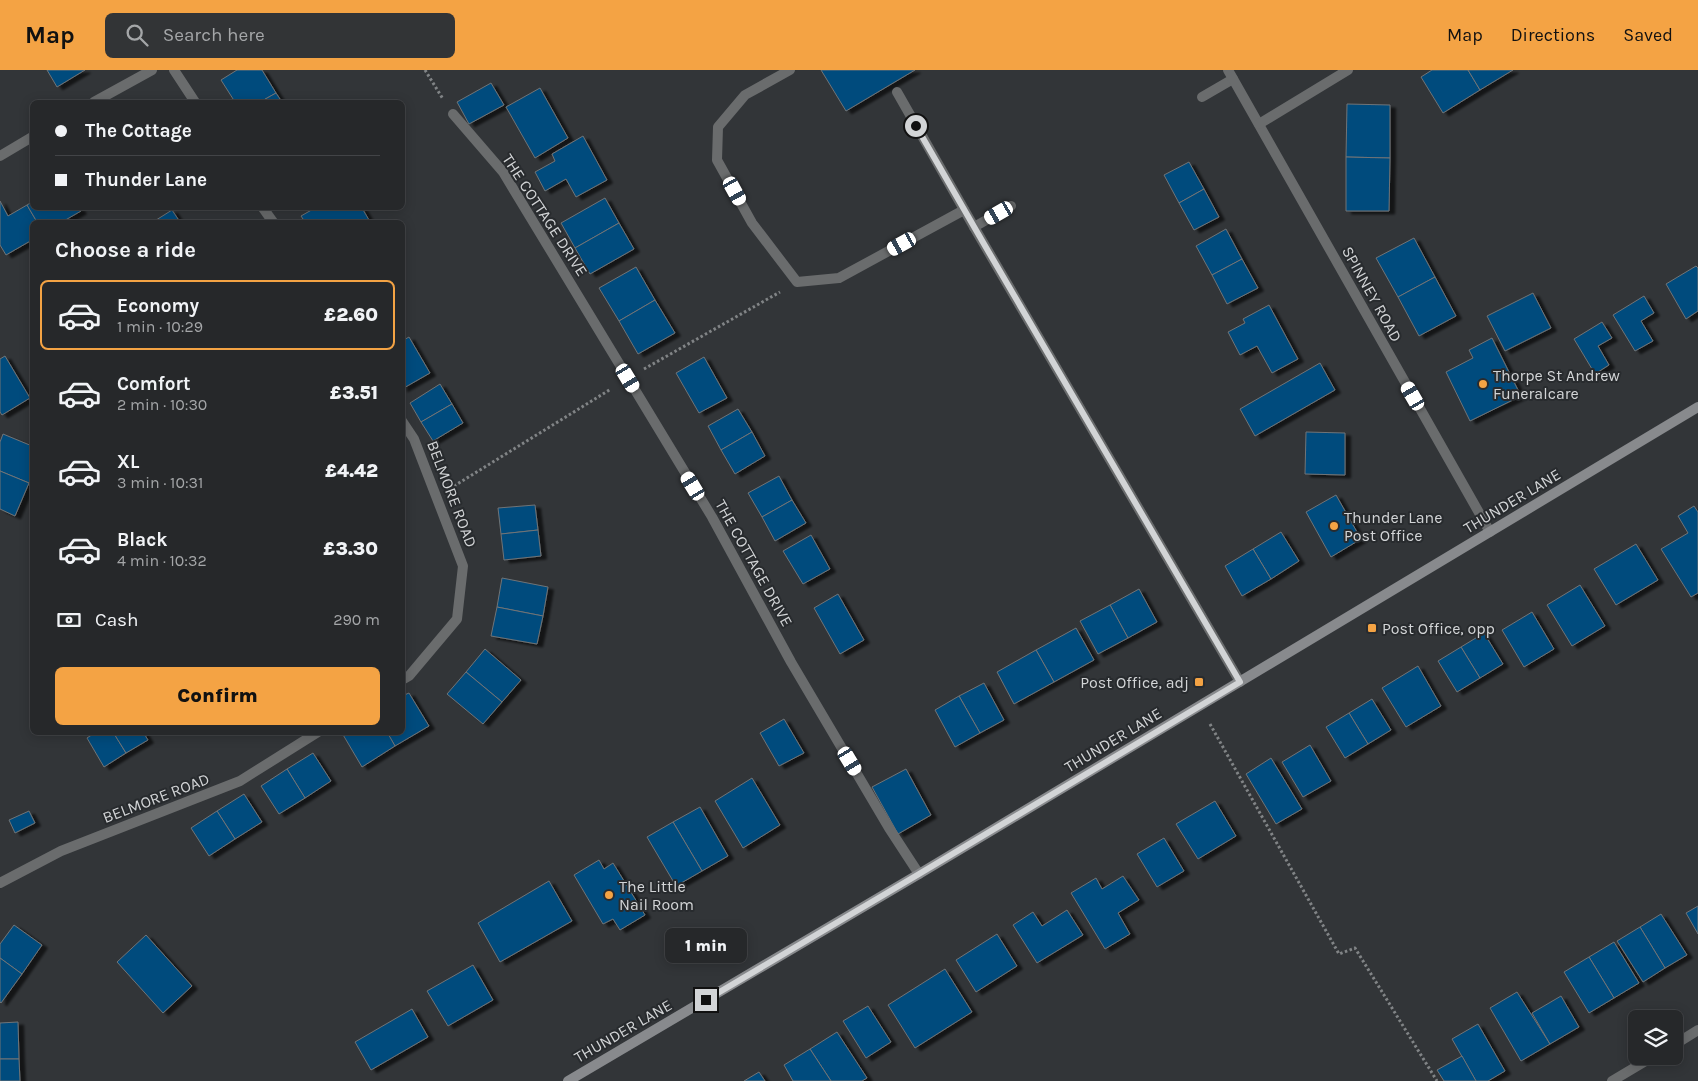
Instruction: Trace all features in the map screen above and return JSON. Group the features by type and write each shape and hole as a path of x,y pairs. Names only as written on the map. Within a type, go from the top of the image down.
{"street":[{"path":"98,100 152,70"},
{"path":"174,70 194,100"},
{"path":"790,70 745,95 718,127 717,160 752,223 797,282 840,278 964,210"},
{"path":"1259,124 1348,70"},
{"path":"1202,97 1230,74"},
{"name":"SPINNEY ROAD","path":"1230,74 1490,532"},
{"path":"897,92 1240,682"},
{"name":"THE COTTAGE DRIVE","path":"453,114 503,172 707,509 791,662 889,828 919,874"},
{"path":"0,156 30,138"},
{"path":"974,227 1011,206"},
{"name":"THUNDER LANE","path":"568,1081 919,874 1698,407"},
{"name":"BELMORE ROAD","path":"405,426 414,439 463,566 457,618 409,676 405,678"},
{"name":"BELMORE ROAD","path":"0,883 61,851 240,781 313,735"},
{"path":"1683,1039 1698,1030"},
{"path":"1612,1081 1639,1065"}],"path":[{"path":"425,70 453,114"},
{"path":"1200,706 1339,954 1355,948 1437,1081"}],"building":[{"path":"47,70 85,70 57,87"},
{"path":"237,70 262,70 276,93 264,100 234,100 221,80"},
{"path":"821,70 915,70 846,111"},
{"path":"1432,70 1468,70 1480,90 1443,113 1421,77"},
{"path":"1468,70 1513,70 1480,90"},
{"path":"491,83 504,105 469,124 457,102"},
{"path":"540,88 568,138 535,158 506,107"},
{"path":"276,93 281,100 264,100"},
{"path":"1347,104 1390,105 1390,158 1346,157"},
{"path":"583,136 607,180 576,197 566,179 545,191 535,172 555,161 552,154"},
{"path":"1346,157 1390,158 1389,211 1346,211"},
{"path":"1189,162 1204,189 1179,203 1164,175"},
{"path":"1204,189 1219,217 1194,230 1179,203"},
{"path":"605,198 619,223 575,248 561,223"},
{"path":"0,201 8,216 27,205 36,220 30,220 30,241 6,255 0,245"},
{"path":"30,203 30,210 81,211 65,220 36,220 27,205"},
{"path":"172,210 179,220 156,220"},
{"path":"312,210 363,210 369,220 304,220 301,216"},
{"path":"619,223 634,249 590,274 575,248"},
{"path":"1226,229 1242,259 1212,275 1196,246"},
{"path":"1414,238 1435,277 1398,297 1376,258"},
{"path":"1242,259 1258,288 1227,304 1212,275"},
{"path":"1696,266 1698,268 1698,311 1686,319 1666,284"},
{"path":"636,267 655,300 619,321 599,288"},
{"path":"1435,277 1456,316 1419,336 1398,297"},
{"path":"1533,293 1551,328 1505,351 1487,316"},
{"path":"1644,296 1654,313 1641,321 1653,341 1635,351 1613,315"},
{"path":"655,300 675,333 638,354 619,321"},
{"path":"1269,305 1298,359 1272,373 1257,346 1240,355 1228,332 1245,323 1243,319"},
{"path":"1602,322 1612,338 1598,346 1609,365 1595,374 1574,339"},
{"path":"409,337 430,373 405,387 405,339"},
{"name":"Thorpe St Andrew Funeralcare","path":"1492,338 1521,396 1470,421 1446,372 1473,358 1469,350"},
{"path":"5,356 30,398 2,415 0,412 0,359"},
{"path":"704,357 727,398 699,413 676,373"},
{"path":"1320,363 1335,390 1255,436 1240,409"},
{"path":"440,384 452,404 421,422 410,403"},
{"path":"452,404 463,423 433,441 421,422"},
{"path":"738,409 752,432 721,450 708,426"},
{"path":"752,432 765,456 735,474 721,450"},
{"path":"1306,432 1345,433 1345,475 1305,474"},
{"path":"3,434 30,445 29,483 0,471 0,442"},
{"path":"0,471 29,483 15,516 0,509"},
{"path":"779,476 792,500 762,517 748,493"},
{"name":"Thunder Lane Post Office","path":"1336,495 1361,539 1331,557 1306,512"},
{"path":"792,500 806,523 775,541 762,517"},
{"path":"535,505 538,530 501,534 498,508"},
{"path":"1694,506 1698,512 1698,593 1691,597 1661,549 1688,533 1678,516"},
{"path":"538,530 541,556 504,560 501,534"},
{"path":"1281,532 1299,561 1271,579 1253,549"},
{"path":"811,535 830,569 803,584 783,551"},
{"path":"1636,544 1658,580 1616,605 1594,569"},
{"path":"1253,549 1271,579 1242,596 1225,566"},
{"path":"502,578 548,587 543,616 497,607"},
{"path":"1580,585 1605,626 1572,646 1547,605"},
{"path":"1139,589 1157,622 1128,638 1110,605"},
{"path":"838,594 864,640 840,654 814,608"},
{"path":"1110,605 1128,638 1098,654 1080,621"},
{"path":"497,607 543,616 537,644 491,636"},
{"path":"1532,612 1554,649 1524,667 1502,630"},
{"path":"1076,628 1094,660 1054,682 1036,650"},
{"path":"1484,633 1503,664 1480,678 1461,647"},
{"path":"1461,647 1480,678 1457,692 1438,661"},
{"path":"485,649 521,680 502,702 466,672"},
{"path":"1036,650 1054,682 1014,704 997,672"},
{"path":"1418,666 1441,706 1406,727 1382,688"},
{"path":"466,672 502,702 483,724 447,694"},
{"path":"984,683 1004,720 980,733 959,696"},
{"path":"409,693 429,726 395,746 389,735 405,735 405,695"},
{"path":"959,696 980,733 955,747 935,710"},
{"path":"1372,699 1391,730 1368,744 1349,713"},
{"path":"1349,713 1368,744 1345,758 1326,727"},
{"path":"784,719 804,753 779,766 760,733"},
{"path":"92,735 115,735 126,753 104,767 87,738"},
{"path":"115,735 145,735 148,740 126,753"},
{"path":"343,735 389,735 395,746 362,767"},
{"path":"1310,745 1331,781 1303,797 1282,762"},
{"path":"313,753 331,781 305,798 287,769"},
{"path":"1271,758 1302,809 1276,824 1246,774"},
{"path":"287,769 305,798 279,814 261,786"},
{"path":"906,769 931,815 898,834 872,787"},
{"path":"752,778 780,825 743,848 715,801"},
{"path":"244,794 262,822 235,839 217,811"},
{"path":"1215,801 1236,836 1198,859 1176,824"},
{"path":"700,807 728,856 702,871 673,822"},
{"path":"29,811 35,823 15,833 9,820"},
{"path":"217,811 235,839 209,856 191,828"},
{"path":"673,822 702,871 676,886 647,837"},
{"path":"1164,838 1184,871 1157,887 1137,854"},
{"name":"The Little Nail Room","path":"599,860 604,869 613,863 645,915 620,930 613,919 603,924 574,875"},
{"path":"1123,876 1139,900 1118,913 1130,934 1105,949 1071,893 1096,878 1102,889"},
{"path":"549,881 572,921 500,962 478,923"},
{"path":"1698,906 1698,934 1686,913"},
{"path":"1067,910 1083,935 1037,963 1013,925 1033,912 1042,926"},
{"path":"1661,914 1687,955 1665,968 1640,927"},
{"path":"14,925 42,945 22,974 0,958 0,944"},
{"path":"1640,927 1665,968 1643,982 1617,941"},
{"path":"997,934 1017,966 976,992 956,960"},
{"path":"146,935 192,986 163,1013 117,962"},
{"path":"1614,942 1639,983 1614,998 1589,957"},
{"path":"1589,957 1614,998 1589,1013 1564,972"},
{"path":"0,958 22,974 1,1003 0,1002"},
{"path":"473,965 493,1000 448,1026 427,991"},
{"path":"945,969 972,1012 915,1048 888,1005"},
{"path":"1517,992 1550,1044 1521,1061 1490,1008"},
{"path":"1561,996 1579,1027 1550,1044 1532,1013"},
{"path":"868,1006 891,1042 866,1058 843,1021"},
{"path":"412,1009 428,1037 371,1070 355,1042"},
{"path":"18,1022 19,1059 0,1059 0,1023"},
{"path":"1478,1024 1505,1071 1488,1081 1476,1081 1452,1039"},
{"path":"837,1032 867,1078 862,1081 831,1081 810,1049"},
{"path":"810,1049 831,1081 793,1081 784,1065"},
{"path":"1462,1056 1476,1081 1444,1081 1437,1070"},
{"path":"0,1059 19,1059 20,1081 0,1081"},
{"path":"759,1072 765,1081 744,1081"}],"place":[{"name":"Thorpe St Andrew Funeralcare","path":"1483,384"},
{"name":"Thunder Lane Post Office","path":"1334,526"},
{"name":"Post Office, opp","path":"1372,628"},
{"name":"Post Office, adj","path":"1199,682"},
{"name":"The Little Nail Room","path":"609,895"}],"route":[{"path":"706,1000 1240,682 916,126"}]}
